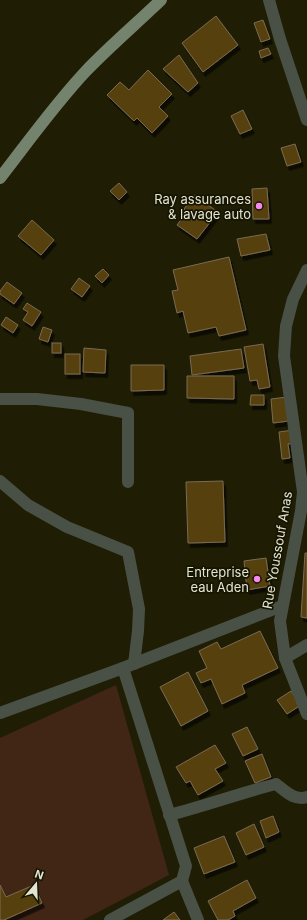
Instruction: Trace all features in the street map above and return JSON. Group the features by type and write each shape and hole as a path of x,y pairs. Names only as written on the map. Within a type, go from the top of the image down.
{"main road":[{"path":"0,178 56,105 85,72 107,49 161,0"}],"street":[{"path":"269,0 280,39 307,120"},
{"name":"Rue Youssouf Anas","path":"307,270 293,299 286,326 284,356 303,492 301,511 280,621 285,658 307,714"},
{"path":"0,398 38,399 74,403 128,413 128,482"},
{"path":"0,481 28,506 67,527 128,552 139,609 138,630 128,666 169,815 186,866 182,881 198,920"},
{"path":"1,711 128,666 282,606"},
{"path":"285,658 307,645"},
{"path":"169,815 276,784 293,797 307,797"},
{"path":"110,920 182,881"}],"shaded area":[{"path":"116,685 169,875 83,920 0,920 0,738"}],"building":[{"path":"216,16 238,45 203,72 182,43"},
{"path":"263,20 270,39 261,42 254,23"},
{"path":"268,48 271,54 261,58 259,51"},
{"path":"179,55 198,83 188,92 163,69"},
{"path":"148,70 172,94 159,107 168,116 152,133 137,118 134,121 107,95 120,82 129,90"},
{"path":"243,110 252,129 240,134 231,116"},
{"path":"295,144 301,162 287,166 281,148"},
{"path":"119,183 127,192 119,200 110,191"},
{"path":"267,188 269,219 253,219 252,189"},
{"path":"194,195 218,212 197,239 177,225 187,212 184,209"},
{"path":"32,220 54,240 41,255 18,236"},
{"path":"266,234 270,250 241,256 237,239"},
{"path":"229,257 246,330 219,336 216,327 188,333 183,311 177,313 172,291 178,290 173,270"},
{"path":"103,269 109,275 102,283 95,276"},
{"path":"79,278 90,286 82,297 71,289"},
{"path":"7,282 22,293 14,304 0,294 0,291"},
{"path":"27,303 41,312 32,326 23,320 28,312 23,309"},
{"path":"6,317 18,325 13,333 1,325"},
{"path":"43,327 52,330 48,342 39,339"},
{"path":"52,343 61,343 61,353 52,353"},
{"path":"263,344 270,387 259,389 257,380 250,381 244,347"},
{"path":"84,348 106,350 105,373 83,372"},
{"path":"241,349 244,368 192,375 190,356"},
{"path":"65,354 80,354 80,374 65,374"},
{"path":"131,365 164,365 164,390 131,391"},
{"path":"187,376 234,376 234,399 187,398"},
{"path":"251,395 264,395 264,405 250,405"},
{"path":"287,397 289,421 273,423 271,399"},
{"path":"293,430 295,443 288,444 290,458 282,459 279,432"},
{"path":"223,481 225,542 188,543 186,482"},
{"path":"305,553 307,553 307,618 301,617"},
{"path":"266,558 270,586 247,590 244,561"},
{"path":"260,631 278,668 242,685 245,693 222,704 211,679 201,683 196,673 207,668 199,651 217,642 221,649"},
{"path":"188,672 208,711 181,726 160,687"},
{"path":"291,691 301,705 287,714 277,700"},
{"path":"247,727 258,749 243,756 232,734"},
{"path":"215,745 226,763 215,769 223,781 198,795 190,781 186,783 176,767"},
{"path":"262,754 271,777 255,783 245,761"},
{"path":"273,816 279,832 266,838 260,821"},
{"path":"254,824 264,847 246,855 236,833"},
{"path":"224,836 235,862 204,874 194,848"},
{"path":"247,880 256,898 233,911 235,916 228,920 218,920 208,901"},
{"path":"0,885 6,897 34,885 42,903 4,920 0,920"},
{"path":"174,912 180,920 163,920"}],"place":[{"name":"Ray assurances & lavage auto","path":"259,206"},
{"name":"Entreprise eau Aden","path":"257,579"}]}
